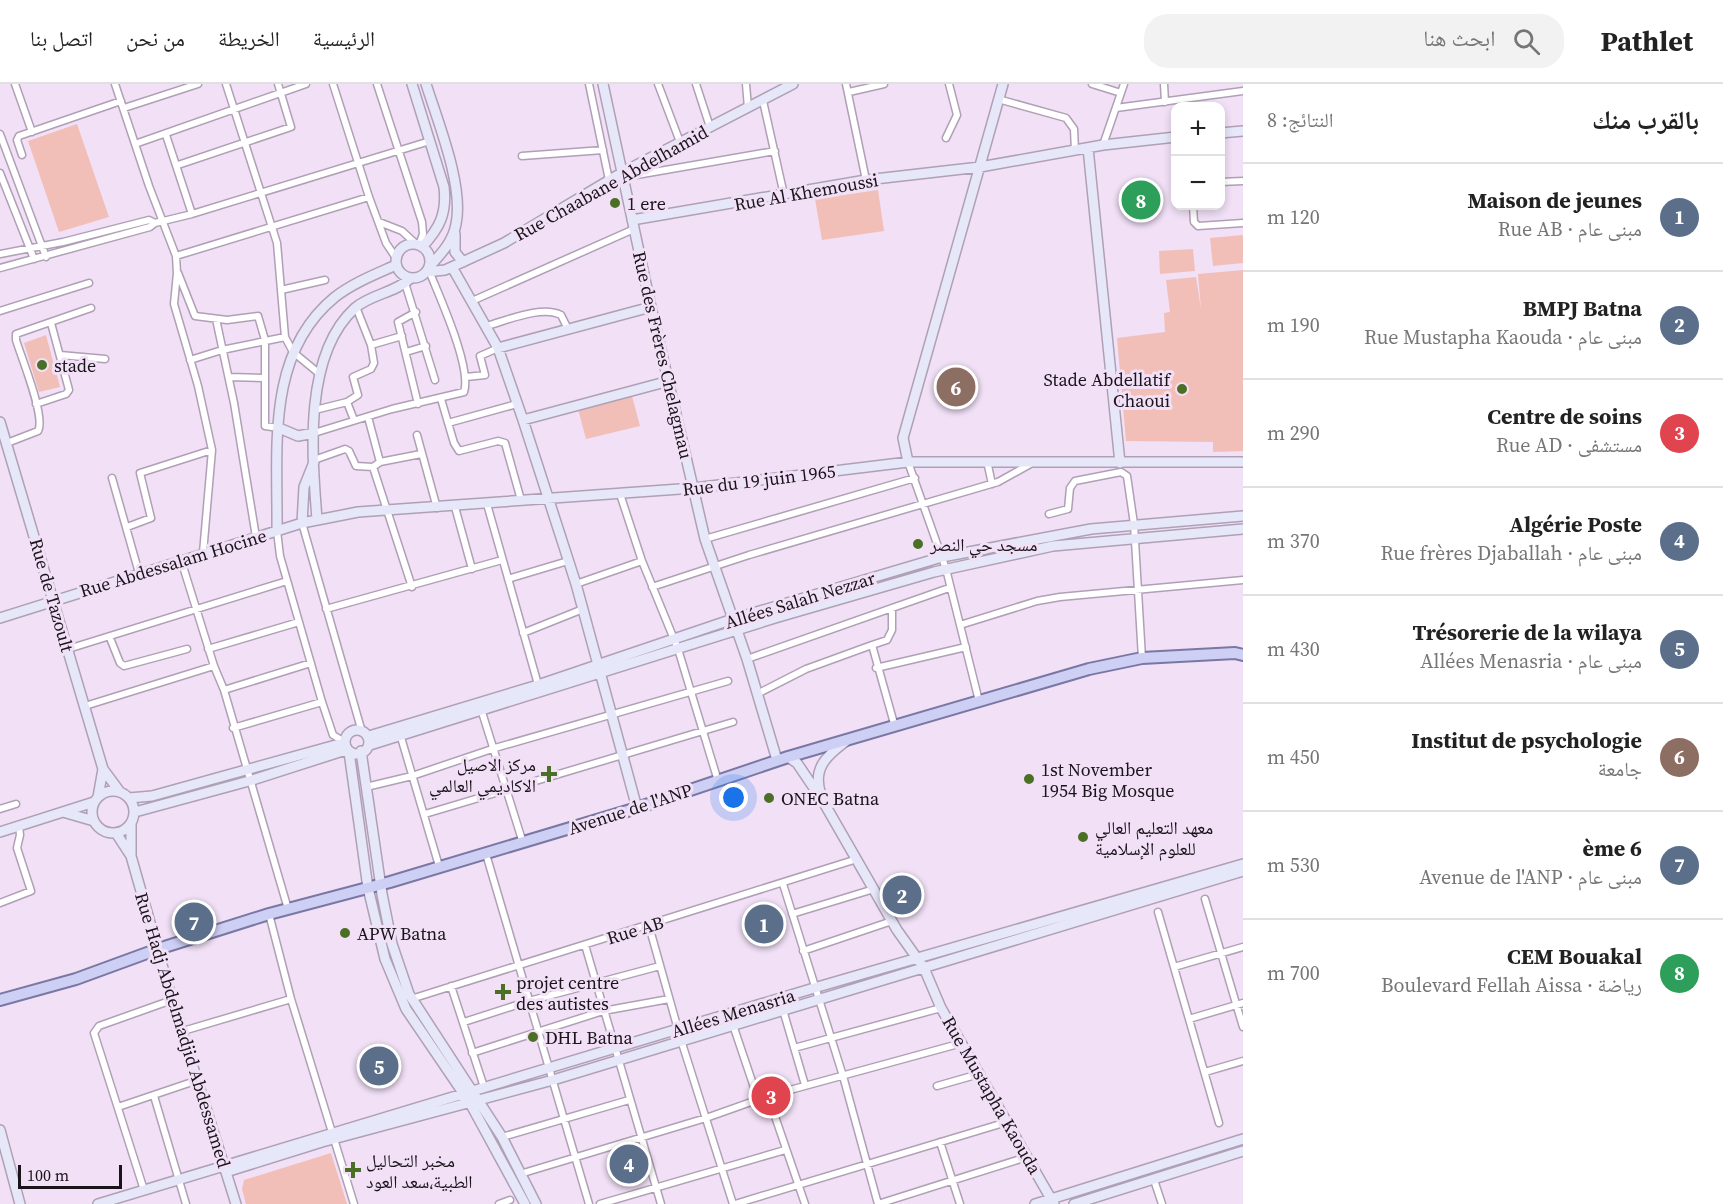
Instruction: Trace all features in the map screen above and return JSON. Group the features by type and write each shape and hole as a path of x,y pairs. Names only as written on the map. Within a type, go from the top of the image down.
{"main road":[{"name":"Avenue de l'ANP","path":"0,1000 76,979 159,949 269,914 381,885 523,843 637,808 782,759 1089,669 1143,658 1240,653"}],"street":[{"path":"15,84 32,132"},
{"path":"115,84 159,222 176,256 174,304 212,450 203,553"},
{"path":"124,108 198,84"},
{"path":"226,84 273,226 285,337 293,352 321,375"},
{"path":"178,165 292,126 278,84"},
{"path":"135,144 306,84"},
{"path":"333,84 386,243 408,281 435,380"},
{"path":"177,273 193,315 216,320 236,320 258,316 265,340 265,426 279,428 298,436 464,392 466,377 450,322 428,271 421,247 422,222 376,84"},
{"path":"361,751 346,746 333,735 287,581 277,531 281,389 293,352 309,326 336,296 396,261 403,247 421,247 439,228 446,200 412,84"},
{"path":"426,84 456,195 455,252 458,264 472,302 498,348 549,498 600,667 637,808"},
{"path":"589,84 609,180"},
{"name":"Rue des Frères Chelagmau","path":"603,84 651,307 705,539 757,694 782,759"},
{"path":"658,84 680,142"},
{"path":"696,84 710,127"},
{"path":"746,84 748,109"},
{"name":"Rue Chaabane Abdelhamid","path":"408,281 428,271 458,264 504,243 609,180 624,175 680,142 748,109 792,84"},
{"path":"846,84 866,180"},
{"path":"849,92 884,84"},
{"path":"946,138 957,115 950,84"},
{"path":"980,701 949,588 946,569 908,462 903,438 1003,84"},
{"path":"1092,84 1121,93"},
{"path":"1103,145 1124,84"},
{"path":"1164,84 1165,102"},
{"path":"1116,108 1243,91"},
{"path":"1190,98 1190,102"},
{"path":"998,99 1066,118 1074,129 1075,151"},
{"path":"763,100 784,195"},
{"path":"22,155 17,139 121,101"},
{"path":"1225,133 1243,131"},
{"path":"0,134 46,256"},
{"path":"166,135 178,165 192,214"},
{"name":"Rue Al Khemoussi","path":"633,225 866,180 980,167 1103,145 1171,138"},
{"path":"0,268 150,227 159,222 430,141"},
{"path":"1088,148 1120,463"},
{"path":"522,156 603,150"},
{"path":"624,175 775,151"},
{"path":"0,173 34,259"},
{"path":"1225,183 1243,181"},
{"path":"176,256 369,196"},
{"path":"1193,210 1194,222 1198,226 1243,223"},
{"path":"0,254 148,220 159,222"},
{"path":"379,222 402,231 421,247 458,264"},
{"path":"472,302 633,225"},
{"path":"428,271 455,230"},
{"path":"281,290 325,280"},
{"path":"317,519 314,460 315,410 321,375 338,328 356,307 408,281"},
{"path":"0,311 89,283"},
{"path":"315,410 347,402 358,395 353,377 374,365 371,345 356,307"},
{"path":"466,377 484,376 480,356 498,348 651,307"},
{"path":"7,443 40,429 36,404 15,336 19,332 91,308"},
{"path":"416,312 399,320 418,404"},
{"path":"486,326 553,312 561,315 568,329"},
{"path":"216,320 229,377 256,537"},
{"path":"36,404 69,392 51,323"},
{"path":"371,345 402,336"},
{"path":"190,360 222,350 285,337"},
{"path":"406,352 426,346"},
{"path":"60,355 105,359"},
{"path":"229,377 266,378"},
{"path":"523,420 669,381"},
{"path":"441,399 459,451 498,441 504,442 521,500"},
{"path":"347,402 354,420"},
{"path":"448,423 517,404"},
{"path":"368,417 380,462"},
{"name":"Rue de Tazoult","path":"0,422 103,769 120,792"},
{"path":"417,435 437,508"},
{"path":"314,460 345,449 350,451 356,466 373,466 380,462 422,454"},
{"path":"127,527 151,518 140,473 212,450"},
{"path":"314,460 302,494 302,523 326,609 367,737 361,751 372,831 392,944 411,999 467,1091"},
{"path":"987,460 992,484"},
{"name":"Rue du 19 juin 1965","path":"277,531 317,519 387,510 455,507 694,488 908,462 987,460 1120,463 1243,462"},
{"path":"652,587 808,537 924,506 1008,479 1035,462"},
{"path":"373,466 412,587"},
{"path":"1049,514 1068,509 1070,488 1075,481 1121,472 1128,479 1134,524 1143,658"},
{"path":"112,478 140,573"},
{"path":"705,539 915,478"},
{"path":"621,494 642,561 692,690 718,781"},
{"path":"439,866 399,732 481,709 539,688 487,504"},
{"path":"455,507 471,569"},
{"name":"Allées Salah Nezzar","path":"367,737 399,732 539,688 732,619 942,557 1031,539 1134,524 1243,516"},
{"path":"600,667 678,649 785,615 946,569 1053,546 1243,529"},
{"name":"Rue Abdessalam Hocine","path":"0,618 277,531"},
{"path":"326,609 412,587 502,560"},
{"path":"181,561 213,666 224,690 233,728 288,909"},
{"path":"508,579 568,561"},
{"path":"576,584 642,561"},
{"path":"960,625 1037,601 1243,580"},
{"path":"68,649 110,638 287,581"},
{"path":"747,659 949,588"},
{"path":"757,694 806,669 887,640 892,630 892,608"},
{"path":"523,633 583,609"},
{"path":"208,649 299,622"},
{"path":"110,638 120,663 124,666 187,649"},
{"path":"872,645 876,668 895,727"},
{"path":"876,668 966,647"},
{"path":"224,690 310,663"},
{"path":"85,706 213,666"},
{"path":"366,787 412,776 495,748 728,681"},
{"path":"233,728 322,702"},
{"path":"481,709 508,788 523,843"},
{"path":"424,814 734,722"},
{"path":"367,737 348,734 346,746 362,831 368,888 385,959 406,1009 467,1091 478,1100 502,1137 536,1204"},
{"path":"824,803 819,788 819,769 828,754 845,742"},
{"path":"129,798 152,796 346,746"},
{"path":"135,812 249,781 346,746"},
{"name":"Rue Mustapha Kaouda","path":"782,759 797,763 824,803 1052,1202"},
{"name":"Rue de Tazoult","path":"96,799 103,769"},
{"path":"0,832 96,799 108,791 120,792 129,798 135,812 131,824 116,833 103,831 94,821 60,812"},
{"path":"94,821 96,799"},
{"path":"0,809 16,804"},
{"name":"Rue Hadj Abdelmadjid Abdessamed","path":"130,856 131,824"},
{"path":"0,903 31,891 17,848 20,836 19,826"},
{"path":"362,831 372,831"},
{"name":"Rue Hadj Abdelmadjid Abdessamed","path":"116,833 130,856 236,1204"},
{"path":"486,854 517,966 589,1204"},
{"name":"Rue AB","path":"411,999 858,859"},
{"name":"Allées Menasria","path":"679,1035 814,988 914,958 1121,904 1243,864"},
{"path":"98,1204 179,1178 225,1169 467,1091 615,1054 679,1035 733,1025 920,969 1121,904 1243,871"},
{"path":"783,884 843,1076 869,1164 878,1204 1027,1157"},
{"path":"792,914 874,889"},
{"path":"1205,899 1221,953 1240,1004 1243,1027"},
{"path":"1158,912 1219,1123"},
{"path":"269,914 291,999 354,1204"},
{"path":"803,951 892,921"},
{"path":"649,926 679,1035 720,1167 734,1204 1008,1122"},
{"path":"585,945 597,981 615,1054 661,1204"},
{"path":"1174,968 1243,947"},
{"path":"464,1022 597,981 660,966"},
{"path":"451,986 484,1087"},
{"path":"183,1031 291,999"},
{"path":"472,1053 537,1030 603,1011 669,999"},
{"path":"142,1191 118,1107 94,1036 99,1026 172,1000"},
{"path":"1189,1019 1240,1004"},
{"path":"794,1048 941,1008"},
{"path":"783,1010 805,1085"},
{"path":"733,1025 758,1099"},
{"path":"520,1174 706,1118 805,1085 962,1043"},
{"path":"333,1135 553,1080 615,1054"},
{"path":"1204,1072 1243,1061"},
{"path":"937,1086 979,1074"},
{"path":"118,1107 198,1080"},
{"path":"154,1096 186,1204"},
{"path":"768,1096 805,1204"},
{"path":"478,1100 525,1204"},
{"path":"502,1137 629,1100"},
{"path":"0,1130 5,1167 20,1204"},
{"path":"1035,1204 1052,1202 1243,1139"},
{"path":"940,1142 960,1204"},
{"path":"600,1204 720,1167 785,1150"},
{"path":"1074,1204 1243,1150"},
{"path":"1154,1180 1162,1204"},
{"path":"499,1204 510,1200"}],"shaded area":[{"path":"77,124 109,217 59,232 28,141"},
{"path":"878,190 884,231 822,240 815,199"},
{"path":"1243,235 1243,263 1213,266 1210,238"},
{"path":"1193,249 1195,271 1160,274 1159,251"},
{"name":"Stade Abdellatif Chaoui","path":"1243,270 1243,451 1213,452 1213,442 1126,441 1117,338 1165,332 1164,313 1170,312 1166,280 1196,277 1201,309 1198,274"},
{"name":"stade","path":"46,335 60,387 39,392 24,343"},
{"path":"632,396 640,426 586,439 578,409"},
{"path":"331,1153 347,1204 246,1204 242,1189 244,1180"}],"place":[{"name":"CEM Bouakal","path":"1141,200"},
{"name":"1 ere","path":"615,203"},
{"name":"stade","path":"42,365"},
{"name":"Institut de psychologie","path":"956,387"},
{"name":"Stade Abdellatif Chaoui","path":"1182,389"},
{"name":"مسجد حي النصر","path":"918,544"},
{"name":"مركز الاصيل الاكاديمي العالمي","path":"549,774"},
{"name":"1st November 1954 Big Mosque","path":"1029,779"},
{"name":"ONEC Batna","path":"769,798"},
{"name":"معهد التعليم العالي للعلوم الإسلامية","path":"1083,837"},
{"name":"BMPJ Batna","path":"902,895"},
{"name":"6 ème","path":"194,922"},
{"name":"Maison de jeunes","path":"764,924"},
{"name":"APW Batna","path":"345,933"},
{"name":"projet centre des autistes","path":"503,992"},
{"name":"DHL Batna","path":"533,1037"},
{"name":"Trésorerie de la wilaya","path":"379,1066"},
{"name":"Centre de soins","path":"771,1096"},
{"name":"Algérie Poste","path":"629,1164"},
{"name":"مخبر التحاليل الطبية،سعد العود","path":"353,1170"}]}
